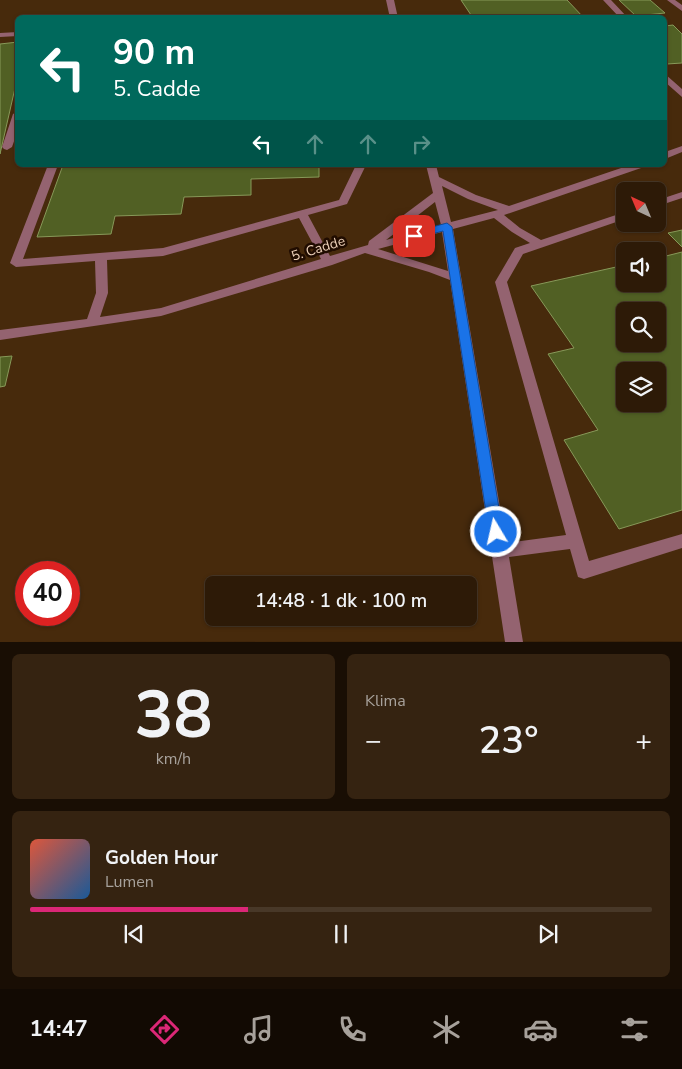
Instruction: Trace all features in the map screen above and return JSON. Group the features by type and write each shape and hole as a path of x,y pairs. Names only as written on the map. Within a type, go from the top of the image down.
{"street":[{"path":"390,0 393,15"},
{"path":"607,0 622,15"},
{"path":"671,0 682,9"},
{"path":"0,36 15,34"},
{"path":"667,79 682,94"},
{"path":"7,147 15,123"},
{"path":"667,155 682,149"},
{"path":"52,167 16,263 163,252 302,214 343,202 360,167"},
{"name":"5. Cadde","path":"0,335 161,312 328,262 364,249 510,210 634,167"},
{"path":"433,171 472,197 510,210"},
{"path":"433,171 447,227 514,642"},
{"path":"364,249 439,194"},
{"path":"666,200 682,195"},
{"path":"302,214 328,262"},
{"path":"496,214 516,230 540,244"},
{"path":"616,217 519,251 501,282 584,571 682,541"},
{"path":"364,249 432,269 455,278"},
{"path":"92,323 102,293 101,256"},
{"path":"499,551 575,541"}],"shaded area":[{"path":"0,0 682,0 682,641 0,642"}],"building":[{"path":"461,0 567,0 581,15 471,15"},
{"path":"619,0 650,0 665,13 646,15 635,15"},
{"path":"673,25 682,34 682,63 667,64 667,26"},
{"path":"15,42 15,88 0,154 0,44"},
{"path":"62,167 319,167 319,177 251,179 251,195 184,197 181,214 115,216 111,234 37,237"},
{"path":"682,230 682,247 668,233"},
{"path":"682,252 682,510 619,529 564,440 598,430 548,354 574,348 531,286 616,267 616,292 666,292 666,256"},
{"path":"12,356 5,386 0,387 0,357"}],"route":[{"path":"414,236 447,227 496,532"}]}
